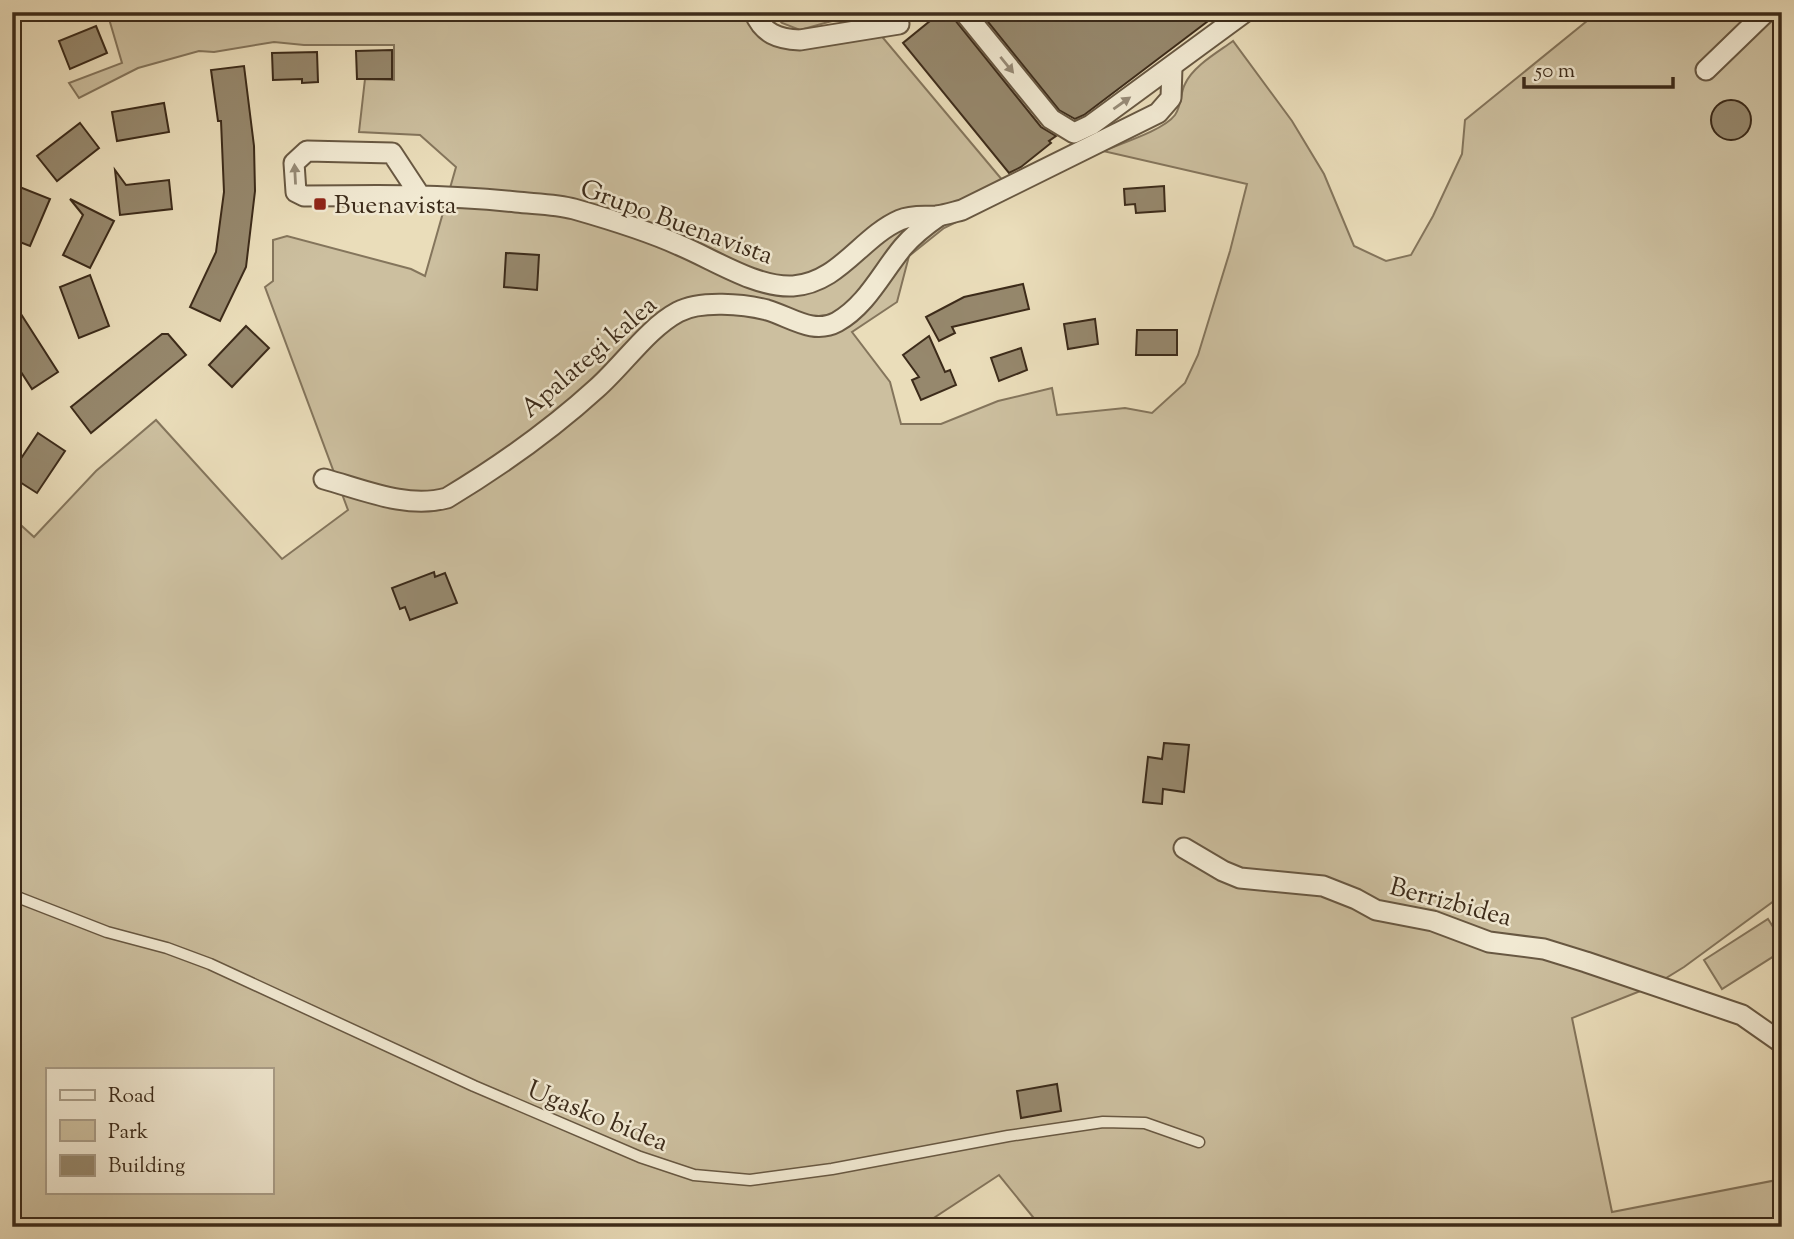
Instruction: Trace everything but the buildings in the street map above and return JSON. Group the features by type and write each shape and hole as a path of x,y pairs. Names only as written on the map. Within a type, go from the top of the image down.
{"street":[{"path":"754,12 768,33 800,40 899,24"},
{"path":"964,12 1051,119 1074,133 1091,125 1245,12"},
{"path":"1706,70 1766,12"},
{"name":"Grupo Buenavista","path":"419,194 393,153 307,151 294,163 296,192 304,197 419,194 487,198 570,208 678,244 734,271 769,283 792,286 813,283 829,274 881,231 900,220 915,216 939,216 962,210 1158,113 1171,98 1172,67"},
{"name":"Apalategi kalea","path":"324,479 400,500 429,503 447,498 560,420 599,386 663,322 680,310 726,304 768,310 818,328 836,323 869,295 915,234 939,216"},
{"name":"Berrizbidea","path":"1184,848 1223,872 1240,878 1323,886 1376,910 1433,921 1489,942 1544,949 1586,962 1742,1015 1782,1043"}],"lane":[{"name":"Ugasko bidea","path":"12,895 107,932 167,948 210,964 474,1087 640,1157 694,1175 750,1180 832,1169 1008,1136 1103,1122 1145,1123 1199,1142"}],"green space":[{"path":"107,12 751,12 764,40 879,33 1014,194 944,228 909,256 897,302 852,332 890,382 901,424 941,424 998,401 1052,388 1057,415 1125,408 1152,413 1185,383 1198,355 1230,251 1247,184 1103,151 1170,121 1177,111 1189,77 1206,60 1233,41 1292,121 1324,174 1354,246 1386,261 1411,255 1433,216 1462,154 1465,120 1598,12 1782,12 1782,895 1684,967 1653,986 1572,1018 1612,1212 1782,1179 1780,1227 1041,1227 999,1175 920,1227 12,1227 12,517 34,537 96,471 156,420 282,559 348,510 265,287 273,281 273,240 287,236 411,269 425,276 456,167 420,135 359,132 365,79 394,80 394,45 304,45 274,42 214,52 199,51 138,68 79,98 69,83 122,63"},
{"path":"771,12 864,12 800,30 782,23"},
{"path":"1768,919 1782,941 1782,951 1722,989 1704,960"}],"place":[{"name":"Buenavista","path":"320,204"}]}
